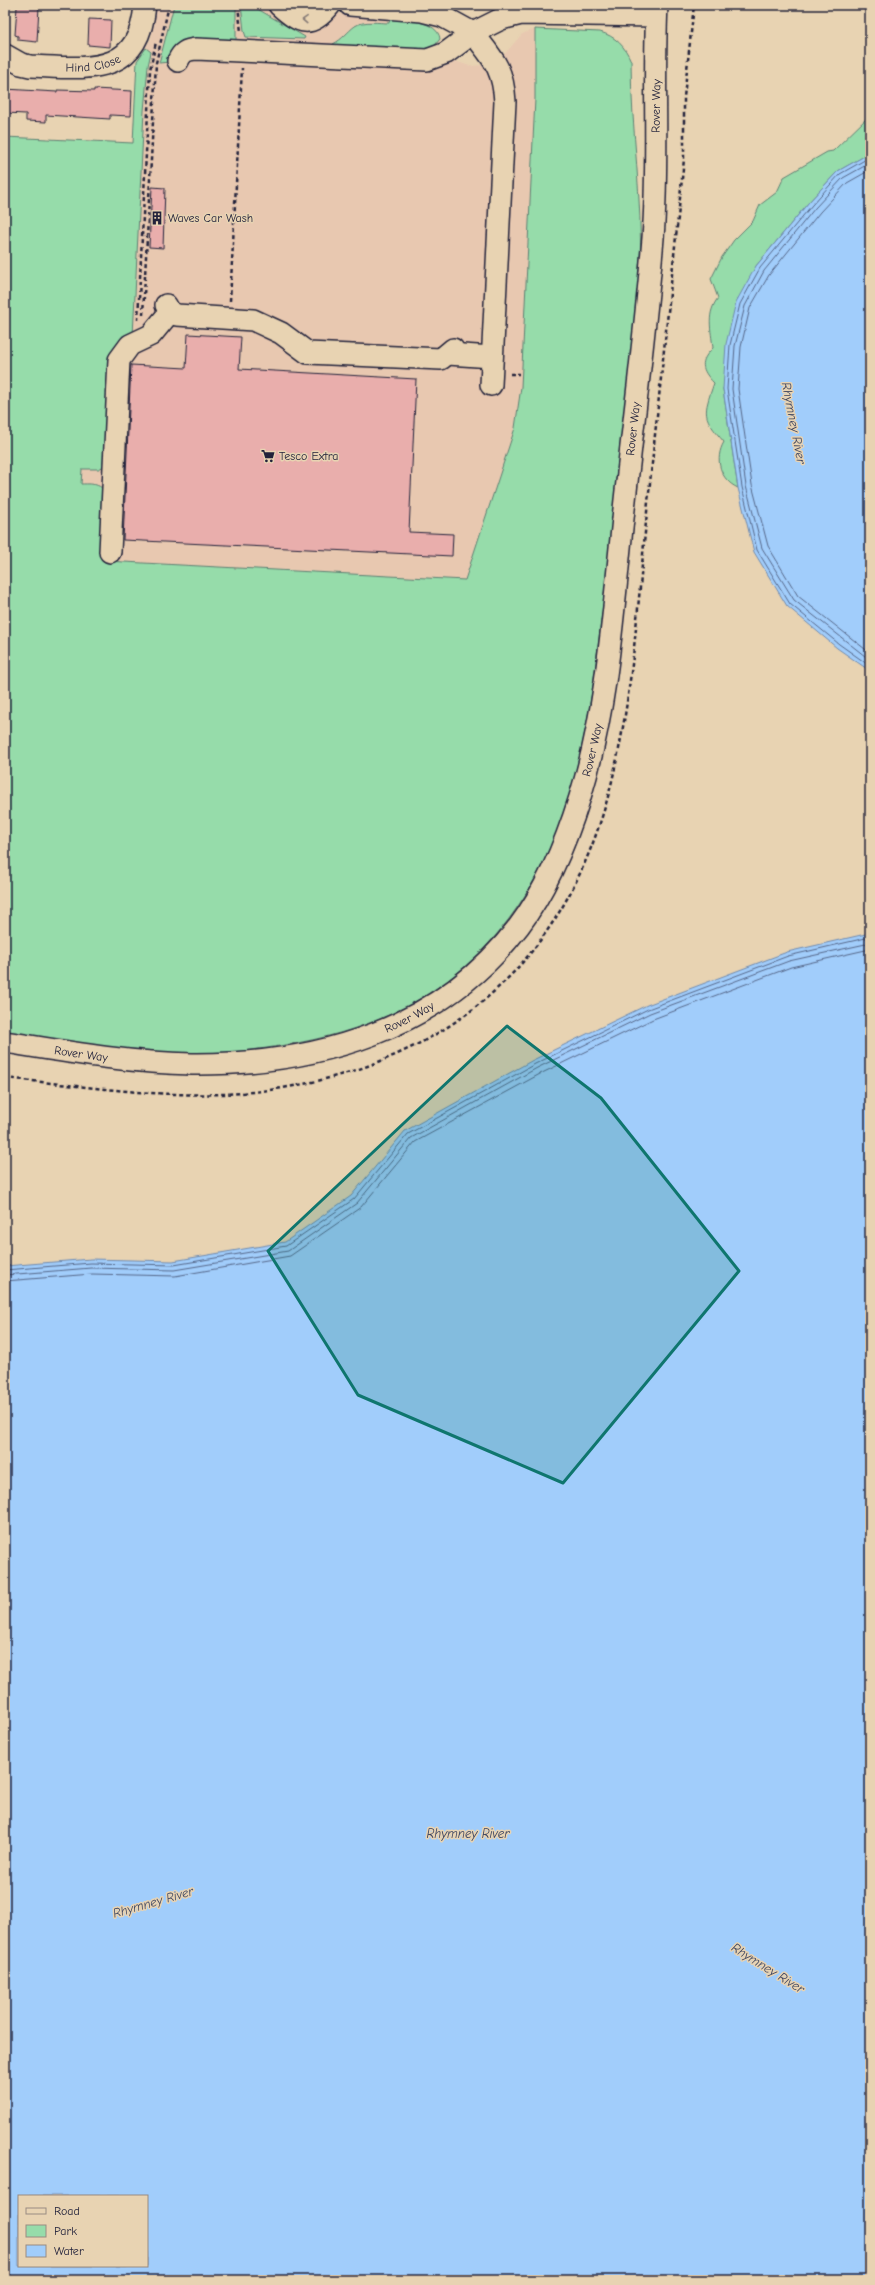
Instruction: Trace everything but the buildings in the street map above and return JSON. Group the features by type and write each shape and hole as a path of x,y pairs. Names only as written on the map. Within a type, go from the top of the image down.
{"street":[{"name":"Hind Close","path":"5,54 16,62 30,66 110,64 126,54 138,40 143,23 145,5"},
{"path":"279,5 293,17 304,21 318,19 330,5"},
{"path":"350,5 422,11 442,16 473,33 498,64 504,82 505,102 491,385"},
{"path":"178,61 181,54 187,50 196,48 427,60 446,53 473,33 501,19 521,14 656,10"},
{"name":"Rover Way","path":"5,1042 105,1057 195,1064 248,1061 336,1047 361,1040 409,1019 451,992 471,976 504,944 529,912 555,862 580,797 599,720 609,649 653,236 656,10"},
{"path":"110,552 119,360 130,345 151,335 168,308 177,315 253,320 281,333 308,353 441,359 450,352 492,357"}],"path":[{"path":"143,322 156,63 169,5"},
{"path":"238,5 241,39"},
{"path":"137,327 150,70 161,22"},
{"path":"229,309 242,60"}],"highlighted area":[{"path":"507,1026 601,1098 739,1271 563,1483 358,1395 268,1251"}],"shaded area":[{"path":"157,5 317,5 331,13 399,19 431,27 439,36 442,48 452,60 470,66 485,65 502,57 522,34 535,29 535,99 521,387 515,428 465,580 105,561 76,486 96,142 133,143 137,61 151,39"}],"green space":[{"path":"174,5 236,5 236,42 170,62 159,63"},
{"path":"241,5 251,5 305,37 304,39 246,37"},
{"path":"390,18 419,22 427,25 438,33 440,39 431,50 334,47 333,44 340,40 355,26 367,22 389,23"},
{"path":"535,29 600,32 619,42 629,56 631,61 640,216 640,268 591,699 576,771 559,826 536,876 509,919 476,957 437,988 392,1013 342,1032 274,1047 221,1053 175,1054 77,1044 5,1032 5,137 133,143 137,61 146,48 151,52 148,66 144,111 133,336 108,463 99,469 82,469 81,484 97,485 102,488 105,493 108,523 105,561 465,580 515,428 521,387 535,99"},
{"path":"870,115 870,153 838,171 809,202 756,266 723,389 738,488 727,480 720,468 719,455 724,442 708,420 707,415 708,402 714,383 706,374 703,366 705,357 713,348 710,322 714,304 718,298 711,279 722,257 734,240 753,221 760,205 777,192 784,177 827,152 833,151"}],"water":[{"name":"Rhymney River","path":"870,153 870,671 837,648 787,606 754,552 738,488 723,389 726,344 736,302 756,266 809,202 838,171"},
{"name":"Rhymney River","path":"870,933 870,2280 5,2280 5,1266 91,1259 173,1261 285,1242 351,1196 405,1131 533,1060 647,1005 787,952"}],"place":[{"name":"Waves Car Wash","path":"157,218"},
{"name":"Tesco Extra","path":"268,456"}]}
